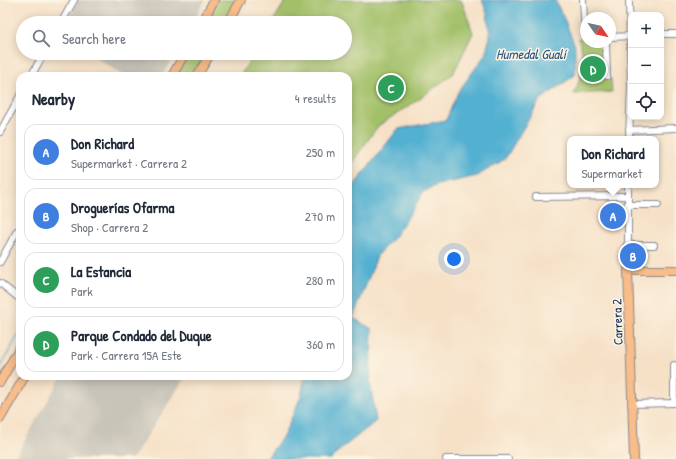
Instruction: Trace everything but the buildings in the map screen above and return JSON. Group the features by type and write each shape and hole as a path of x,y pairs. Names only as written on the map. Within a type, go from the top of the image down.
{"main road":[{"path":"206,16 214,0"},
{"path":"232,16 241,0"},
{"path":"174,72 181,60"},
{"path":"200,72 207,60"},
{"path":"628,270 676,270"},
{"name":"Carrera 2","path":"628,270 631,404 634,459"},
{"path":"2,379 16,354"},
{"path":"0,418 23,380"}],"street":[{"path":"65,16 74,0"},
{"path":"583,0 584,12"},
{"path":"629,0 629,12"},
{"path":"664,34 676,34"},
{"path":"616,37 628,36"},
{"path":"606,48 607,76"},
{"path":"629,136 631,86 630,48"},
{"path":"33,72 40,60"},
{"path":"0,132 16,103"},
{"path":"629,130 676,128"},
{"name":"Carrera 2","path":"628,188 628,270"},
{"path":"536,197 627,196"},
{"path":"627,206 658,205"},
{"path":"0,262 16,234"},
{"path":"627,245 654,245"},
{"path":"0,283 16,296"},
{"path":"631,404 674,402 674,365"},
{"path":"446,459 508,459"}],"shaded area":[{"path":"78,0 205,0 196,16 69,16"},
{"path":"100,60 171,60 164,72 118,72"},
{"path":"60,380 183,380 132,459 14,459"}],"green space":[{"path":"216,0 236,0 227,16 208,16"},
{"path":"286,0 461,0 473,33 453,74 378,126 352,162 352,72 242,72 250,60 352,60 352,16 276,16"},
{"path":"580,48 601,48 603,78 611,79 612,92 574,94 580,79 583,61"},
{"path":"185,60 203,60 196,72 177,72"}],"water":[{"name":"Humedal Gualí","path":"482,0 555,0 575,46 575,75 540,100 505,159 477,176 437,185 423,192 414,208 393,238 378,254 353,318 372,329 370,382 376,421 335,454 332,459 266,459 284,435 301,396 304,380 352,380 352,188 398,129 446,120 458,92 485,55 490,37 487,13"}],"waterway":[{"path":"0,367 16,339"}],"place":[{"name":"Parque Condado del Duque","path":"593,69"},
{"name":"La Estancia","path":"391,88"},
{"name":"Don Richard","path":"613,216"},
{"name":"Droguerías Ofarma","path":"633,256"}]}
